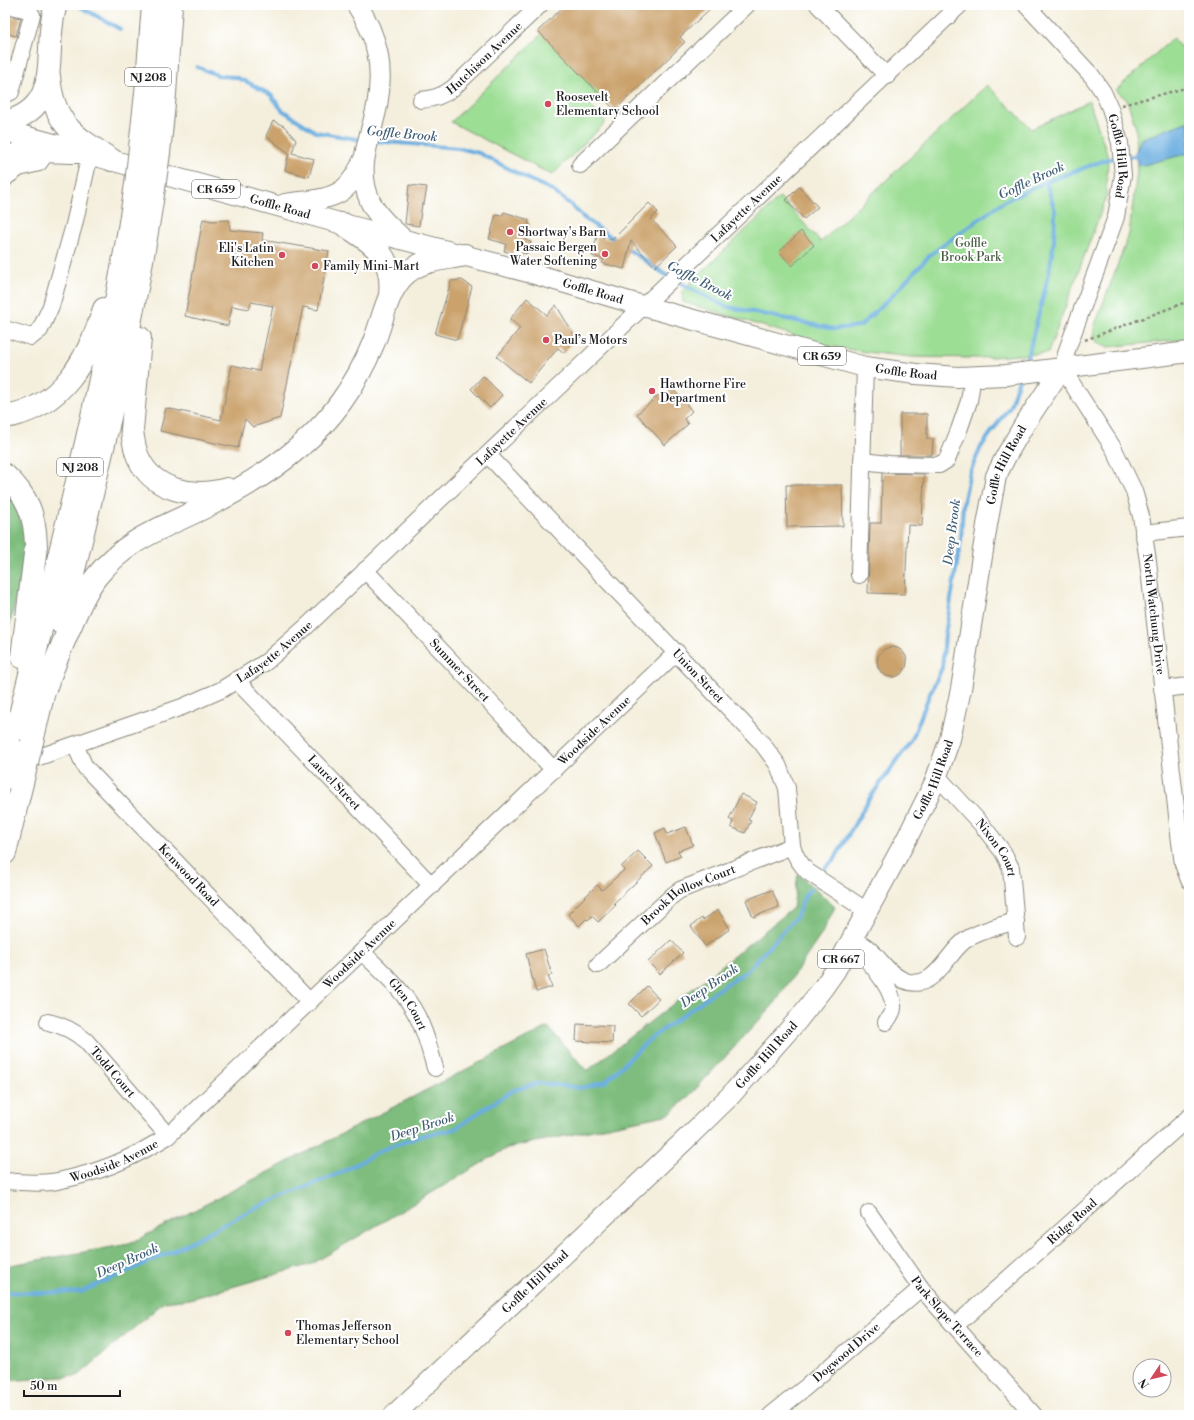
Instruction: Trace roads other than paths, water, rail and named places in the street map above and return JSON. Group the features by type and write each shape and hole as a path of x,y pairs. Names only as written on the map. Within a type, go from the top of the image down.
{"highway":[{"path":"137,5 150,150"},
{"name":"NJ 208","path":"150,150 150,48 153,5"},
{"name":"NJ 208","path":"22,745 45,689 120,372 139,283 145,186 150,150 165,94 171,5"},
{"path":"5,122 18,118 36,106 46,86 53,11"},
{"path":"48,74 53,103 66,127 77,137 112,160"},
{"path":"5,159 23,152 85,153"},
{"path":"5,416 20,414 35,408 48,399 73,375 83,359 92,340 145,186"},
{"path":"145,186 132,430 138,458 146,470 156,480 170,488 185,492 201,494 218,492 254,480"},
{"name":"NJ 208","path":"5,853 13,781 103,367 121,277 145,186"},
{"path":"45,689 87,590 96,576 120,552 141,537 204,508 275,467 294,453 312,436 340,403 364,365 377,335 390,295 392,280 389,267 383,255 373,244 343,224"},
{"path":"390,295 403,276 421,264 464,255"},
{"path":"5,475 17,486 25,497 36,529 36,546 26,620 22,745"}],"main road":[{"path":"165,94 179,5"},
{"path":"357,5 366,19 373,35 378,59 379,89 367,147 364,180 371,202 379,215 402,238"},
{"name":"Goffle Road","path":"5,131 343,224 402,238 528,272 643,306 865,367 916,374 973,376 1006,375 1189,352"},
{"path":"280,206 326,198 343,190 350,183 367,147"},
{"name":"Goffle Hill Road","path":"394,1415 730,1096 797,1021 835,971 907,838 937,776 950,739 961,689 996,476 1024,425 1062,368"}],"street":[{"name":"Hutchison Avenue","path":"422,100 433,99 443,95 453,88 540,5"},
{"path":"580,165 747,5"},
{"path":"818,5 887,76"},
{"name":"Lafayette Avenue","path":"5,769 182,708 221,690 266,662 307,626 488,455 960,5"},
{"name":"Goffle Hill Road","path":"1026,5 1092,76 1103,92 1110,108 1120,143 1123,175 1116,218 1068,346 1062,368"},
{"path":"5,6 29,10 32,15 11,92 5,94"},
{"path":"5,179 19,168 39,163 47,152"},
{"path":"5,329 31,336 40,330 51,306 74,225 85,153"},
{"path":"859,575 865,367"},
{"name":"North Watchung Drive","path":"1062,368 1114,448 1134,491 1148,561 1180,842 1183,864 1189,880"},
{"path":"862,461 889,464 939,465 947,460 969,401 973,376"},
{"name":"Union Street","path":"488,455 761,742 778,765 787,788 792,846 794,854 800,864 808,872 867,911"},
{"path":"1143,533 1189,528"},
{"name":"Summer Street","path":"365,570 554,770"},
{"name":"Woodside Avenue","path":"5,1181 30,1183 52,1182 93,1172 113,1166 168,1136 677,652"},
{"name":"Laurel Street","path":"236,680 432,886"},
{"path":"1162,689 1189,686"},
{"name":"Kenwood Road","path":"75,744 85,767 310,1002"},
{"name":"Nixon Court","path":"937,776 982,825 1003,852 1011,868 1017,937"},
{"name":"Brook Hollow Court","path":"598,965 680,890 792,846"},
{"path":"852,939 867,946 891,972 902,980 910,983 916,983 927,979 940,970 957,946 966,939 986,930 1016,921"},
{"path":"852,939 857,952 868,962 889,990 893,1000 893,1007 892,1014 886,1022"},
{"name":"Glen Court","path":"362,952 391,981 412,1007 425,1034 435,1068"},
{"name":"Todd Court","path":"48,1022 61,1025 74,1031 86,1041 168,1136"},
{"name":"Ridge Road","path":"955,1326 1189,1117"},
{"name":"Park Slope Terrace","path":"869,1213 921,1288 1034,1415"},
{"name":"Dogwood Drive","path":"771,1415 806,1388 921,1288"}],"water":[{"path":"1189,121 1189,153 1140,166 1134,156 1141,139"}],"waterway":[{"name":"Goffle Brook","path":"77,5 120,29"},
{"name":"Goffle Brook","path":"197,67 220,76 235,77 271,95 282,110 316,132 362,140"},
{"name":"Goffle Brook","path":"374,141 458,148 479,153 550,189 570,204 584,218 618,242"},
{"name":"Goffle Brook","path":"1124,157 1138,154"},
{"name":"Goffle Brook","path":"675,280 724,306 834,329 860,326 890,298 931,254 1003,202 1046,182 1108,159 1117,158"},
{"name":"Deep Brook","path":"1024,367 1049,273 1054,240 1055,211 1046,182"},
{"name":"Goffle Brook","path":"625,247 669,277"},
{"name":"Deep Brook","path":"825,868 834,860 869,799 912,740 928,698 942,668 945,635 961,540 963,504 970,472 981,447 1010,406 1019,379"},
{"name":"Deep Brook","path":"5,1292 81,1292 175,1250 255,1208 340,1173 382,1150 424,1135 455,1129 514,1090 540,1083 581,1088 605,1082 650,1039 720,988 746,972 797,916 804,897 810,889"}],"place":[{"name":"Roosevelt Elementary School","path":"548,104"},
{"name":"Shortway's Barn","path":"510,232"},
{"name":"Passaic Bergen Water Softening","path":"605,254"},
{"name":"Eli's Latin Kitchen","path":"282,255"},
{"name":"Family Mini-Mart","path":"315,266"},
{"name":"Paul’s Motors","path":"546,340"},
{"name":"Hawthorne Fire Department","path":"652,391"},
{"name":"Thomas Jefferson Elementary School","path":"288,1333"}],"park label":[{"name":"Goffle Brook Park","path":"971,250"}]}
